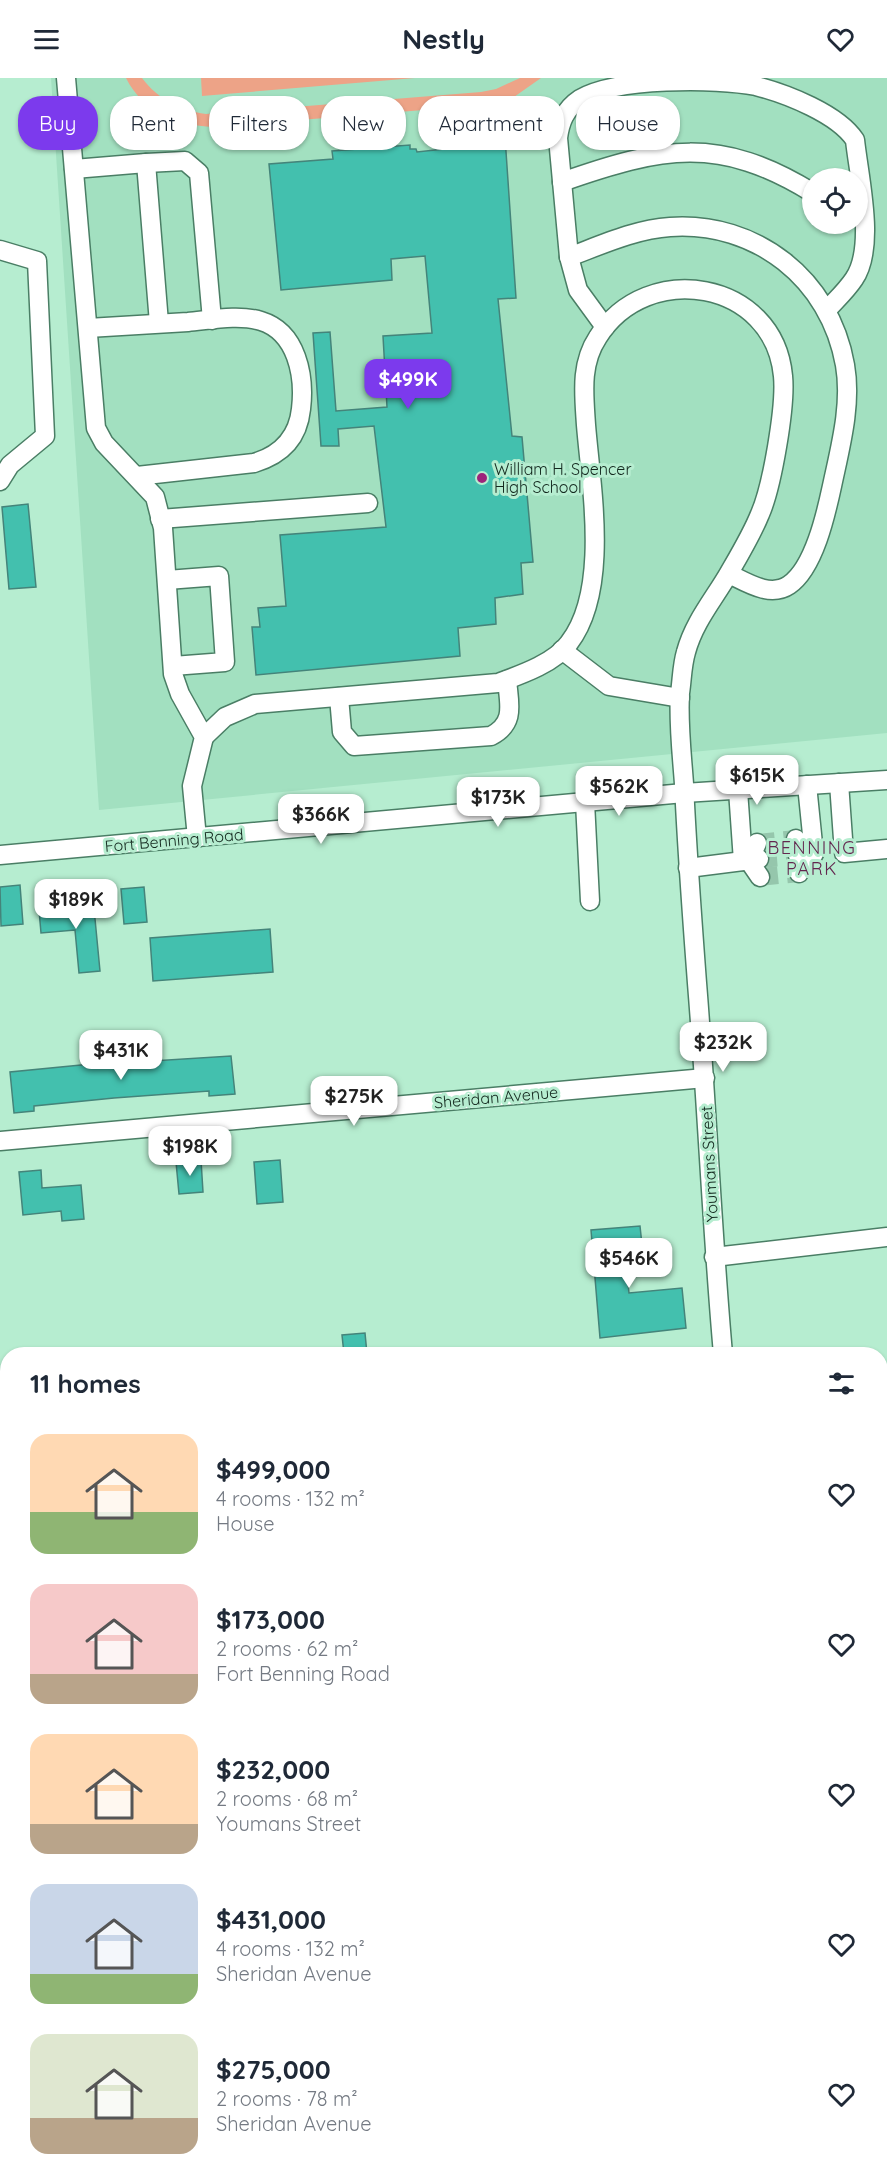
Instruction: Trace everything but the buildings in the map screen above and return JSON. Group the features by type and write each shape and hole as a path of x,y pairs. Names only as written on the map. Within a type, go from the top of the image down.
{"street":[{"path":"66,78 96,428 104,443 155,497 160,519 167,580 173,666 180,694 204,737"},
{"path":"605,327 578,290 569,257 558,138 560,123 579,100 593,93 624,86 695,80 724,81 757,87 833,118 847,128 855,140 857,168"},
{"path":"562,182 637,159 675,152 718,153 753,162 784,175 802,187"},
{"path":"74,170 185,161 199,173 212,320"},
{"path":"146,163 159,323"},
{"path":"569,257 617,240 667,227 703,226 746,237 776,254 809,285 834,324 845,366 847,403 825,517 799,575 788,586 774,590 763,589 729,574"},
{"path":"826,311 858,270 866,243 863,234"},
{"path":"0,250 37,261 45,436 10,465 0,481"},
{"name":"Youmans Street","path":"562,650 568,645 584,614 596,559 584,397 585,361 605,327 621,310 653,293 684,287 711,292 735,302 757,319 775,343 783,373 783,410 762,510 729,574 703,612 686,652 680,698 688,868 705,1078 714,1257 722,1347"},
{"path":"88,328 212,320 261,321 278,330 290,342 298,361 302,404 300,419 285,447 270,458 254,463 137,476"},
{"path":"160,519 368,503"},
{"path":"167,580 219,576 224,640 225,662 173,666"},
{"path":"197,838 192,786 204,737 225,717 255,704 498,683 528,673 562,650 609,686 680,698"},
{"path":"339,697 342,732 354,746 491,736 503,730 508,719 507,680"},
{"name":"Fort Benning Road","path":"0,855 585,802 887,780"},
{"path":"839,783 844,853 887,849"},
{"path":"800,856 814,854 807,785"},
{"path":"688,868 753,860 738,790"},
{"path":"585,802 590,901"},
{"name":"Sheridan Avenue","path":"0,1141 705,1078"},
{"path":"714,1257 887,1237"}],"shaded area":[{"name":"William H. Spencer High School","path":"51,78 887,78 887,733 99,810 56,150 98,150 98,96 52,96"},
{"path":"126,78 142,78 160,96 138,96"},
{"path":"201,78 415,78 202,96"},
{"path":"520,78 541,78 515,96 431,96 481,92 496,89"},
{"path":"418,97 418,110 406,111 406,98"},
{"path":"321,105 321,118 309,119 309,106"},
{"path":"197,112 209,114 209,127 197,125"}],"tunnel":[{"path":"757,843 796,839"},
{"path":"759,859 798,856"},
{"path":"760,877 799,873"}],"place":[{"name":"William H. Spencer High School","path":"482,478"}],"district":[{"name":"BENNING PARK","path":"812,858"}]}
